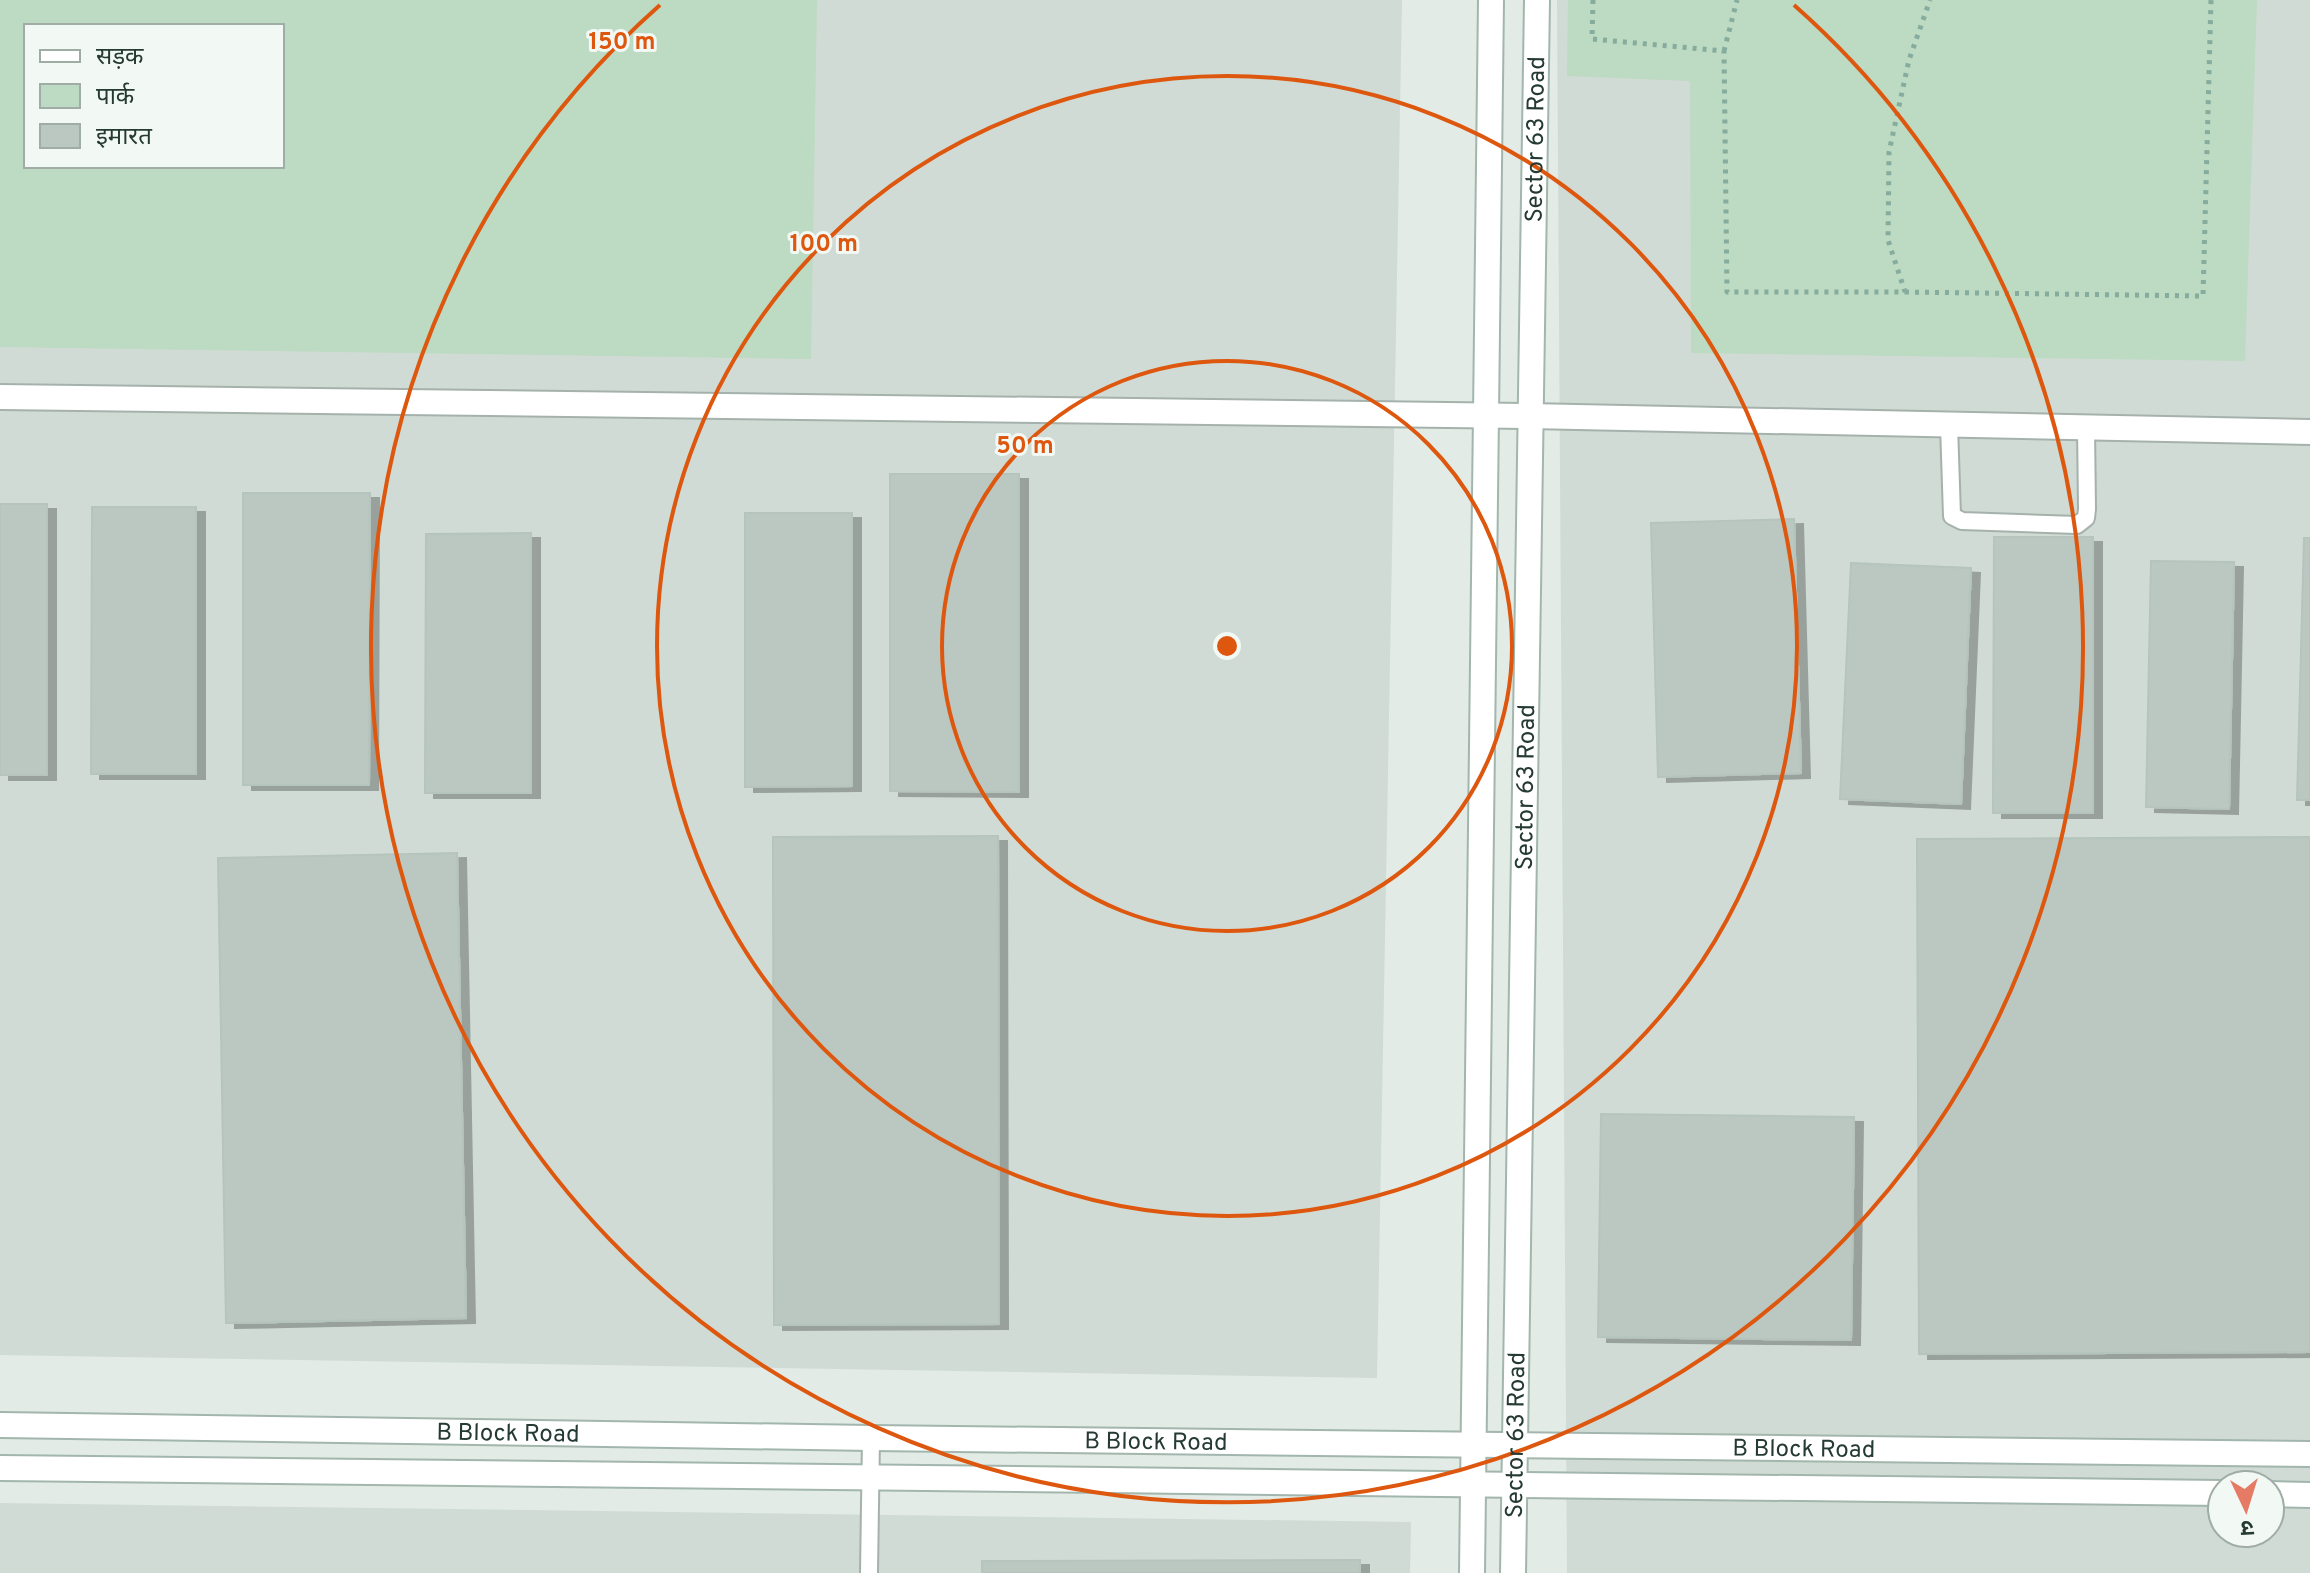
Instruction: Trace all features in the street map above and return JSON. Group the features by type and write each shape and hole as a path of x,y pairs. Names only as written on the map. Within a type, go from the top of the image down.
{"street":[{"name":"Sector 63 Road","path":"1472,1573 1491,0"},
{"name":"Sector 63 Road","path":"1513,1573 1537,0"},
{"path":"0,397 1529,416 2310,432"},
{"name":"B Block Road","path":"0,1425 2310,1454"},
{"name":"B Block Road","path":"0,1468 2206,1493"},
{"path":"2286,1494 2310,1495"}],"lane":[{"path":"1949,425 1952,516 1962,521 2077,525 2086,518 2087,509 2086,428"},
{"path":"869,1573 871,1438"}],"path":[{"path":"1593,0 1592,39 1724,51"},
{"path":"1737,0 1724,51 1727,292 2203,296 2211,0"},
{"path":"1905,292 1888,240 1889,152 1909,60 1930,0"}],"shaded area":[{"path":"0,0 1402,0 1377,1378 0,1355"},
{"path":"1557,0 2310,0 2310,1573 1567,1573"},
{"path":"0,1503 1411,1522 1410,1573 0,1573"}],"green space":[{"path":"0,0 817,0 811,359 0,347"},
{"path":"1568,0 2257,0 2245,361 1691,353 1690,81 1567,76"}],"building":[{"path":"890,474 1019,474 1019,792 890,791"},
{"path":"243,493 370,493 369,785 243,785"},
{"path":"0,504 47,504 47,775 0,775"},
{"path":"92,507 196,507 196,774 91,774"},
{"path":"745,513 852,513 852,786 745,787"},
{"path":"1794,519 1801,773 1658,777 1651,523"},
{"path":"531,533 531,793 425,793 426,534"},
{"path":"1994,537 2093,537 2093,813 1993,813"},
{"path":"2304,538 2310,538 2310,800 2297,800"},
{"path":"2151,561 2234,562 2229,809 2146,807"},
{"path":"1851,563 1971,568 1961,804 1840,799"},
{"path":"998,836 999,1324 774,1325 773,837"},
{"path":"2310,837 2310,1352 1919,1354 1917,839"},
{"path":"457,853 466,1318 226,1323 218,858"},
{"path":"1601,1114 1854,1117 1851,1340 1598,1337"},
{"path":"1360,1560 1360,1573 982,1573 982,1561"}]}
